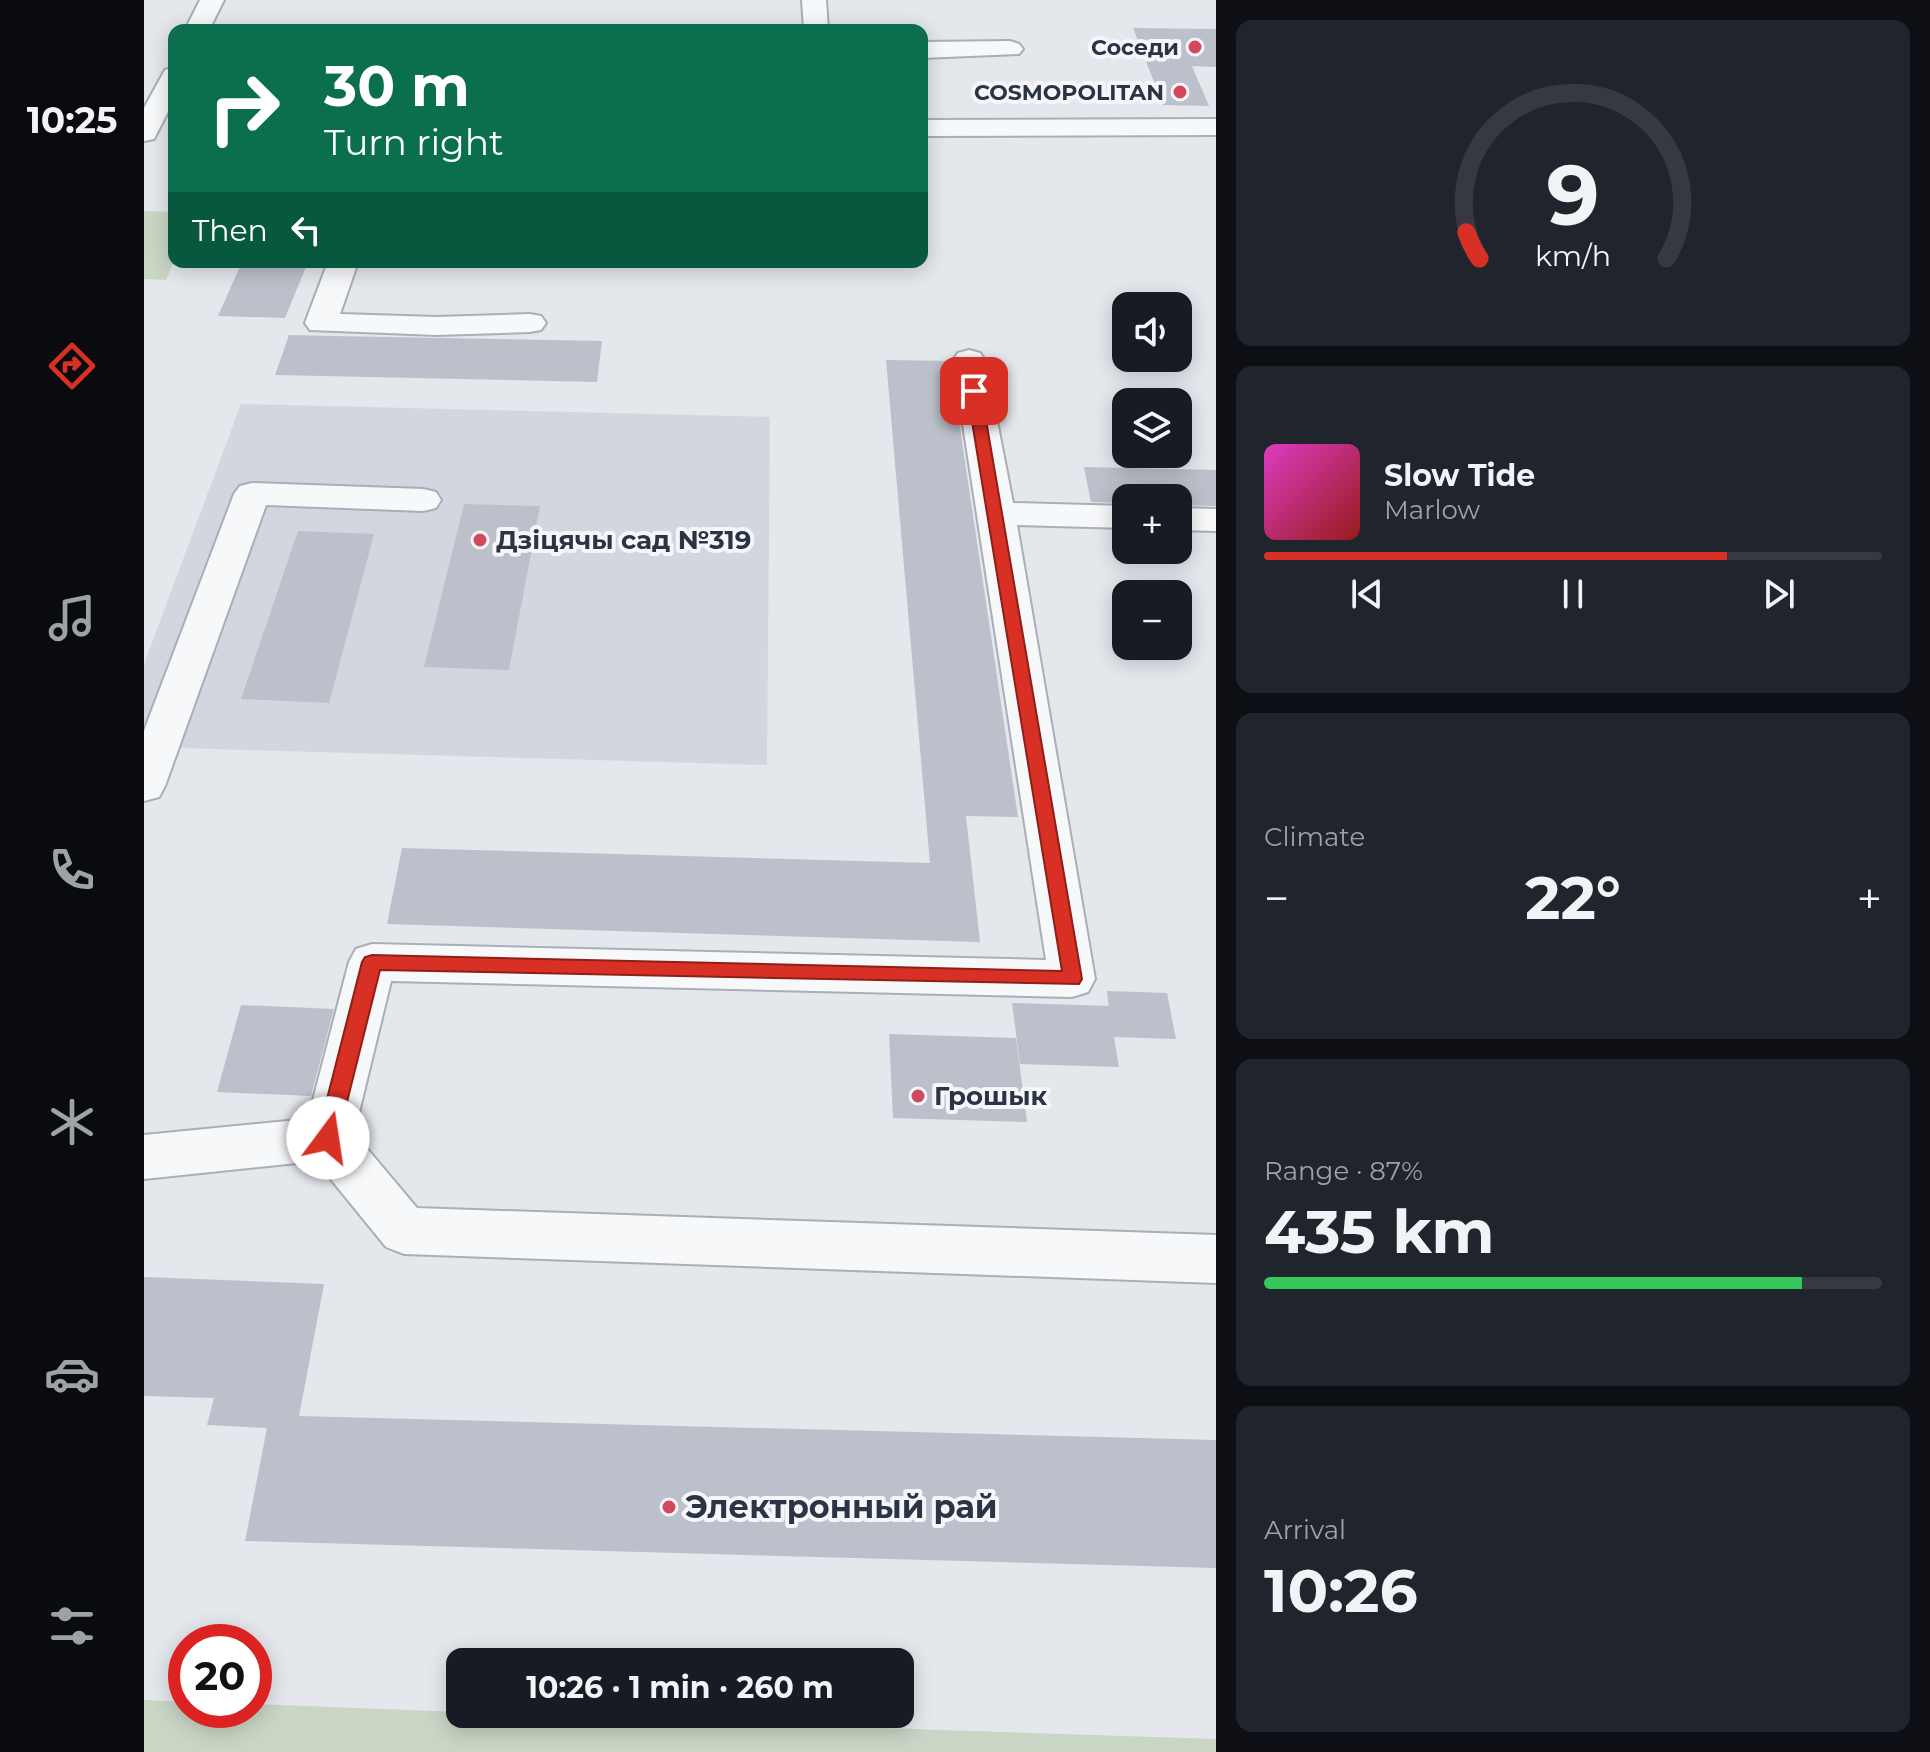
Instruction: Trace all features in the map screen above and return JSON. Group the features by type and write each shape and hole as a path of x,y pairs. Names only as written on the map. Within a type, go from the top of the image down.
{"lane":[{"path":"200,24 212,0"},
{"path":"814,0 816,24"},
{"path":"928,50 1010,49"},
{"path":"144,133 161,87"},
{"path":"928,128 1216,127"},
{"path":"341,268 321,323 437,326 530,323"},
{"path":"328,1138 372,962 1072,979 969,360"},
{"path":"144,786 252,494 423,500"},
{"path":"997,514 1112,517"},
{"path":"1192,519 1216,520"},
{"path":"144,1157 328,1138"},
{"path":"328,1138 404,1231 1216,1259"}],"shaded area":[{"name":"Дзіцячы сад №319","path":"241,404 770,417 767,765 144,747 144,664"}],"green space":[{"path":"144,211 168,212 168,268 171,268 166,280 144,279"},
{"path":"144,1700 168,1701 168,1728 272,1728 272,1705 446,1711 446,1728 883,1728 1216,1739 1216,1752 144,1752"}],"building":[{"path":"1133,28 1216,29 1216,67 1192,66 1209,106 1163,105"},
{"path":"239,268 306,268 285,318 218,316"},
{"path":"289,335 602,341 597,382 275,375"},
{"path":"886,360 950,361 1018,817 966,816 980,942 387,924 402,848 930,863"},
{"path":"1084,467 1216,470 1216,506 1192,505 1192,484 1112,484 1112,503 1091,502"},
{"path":"464,504 540,506 509,670 424,667"},
{"path":"298,531 374,534 329,703 241,699"},
{"path":"1107,991 1167,993 1176,1039 1114,1037 1119,1067 1020,1064 1012,1003 1109,1006"},
{"path":"241,1005 334,1009 311,1096 217,1092"},
{"path":"889,1034 1016,1038 1027,1122 893,1118"},
{"path":"144,1277 324,1284 299,1416 1216,1440 1216,1568 245,1541 267,1428 207,1425 214,1398 144,1396"}],"place":[{"name":"Соседи","path":"1195,47"},
{"name":"COSMOPOLITAN","path":"1180,92"},
{"name":"Дзіцячы сад №319","path":"480,540"},
{"name":"Грошык","path":"918,1096"},
{"name":"Электронный рай","path":"669,1507"}],"route":[{"path":"328,1138 372,962 1072,979 997,514 974,391"}]}
